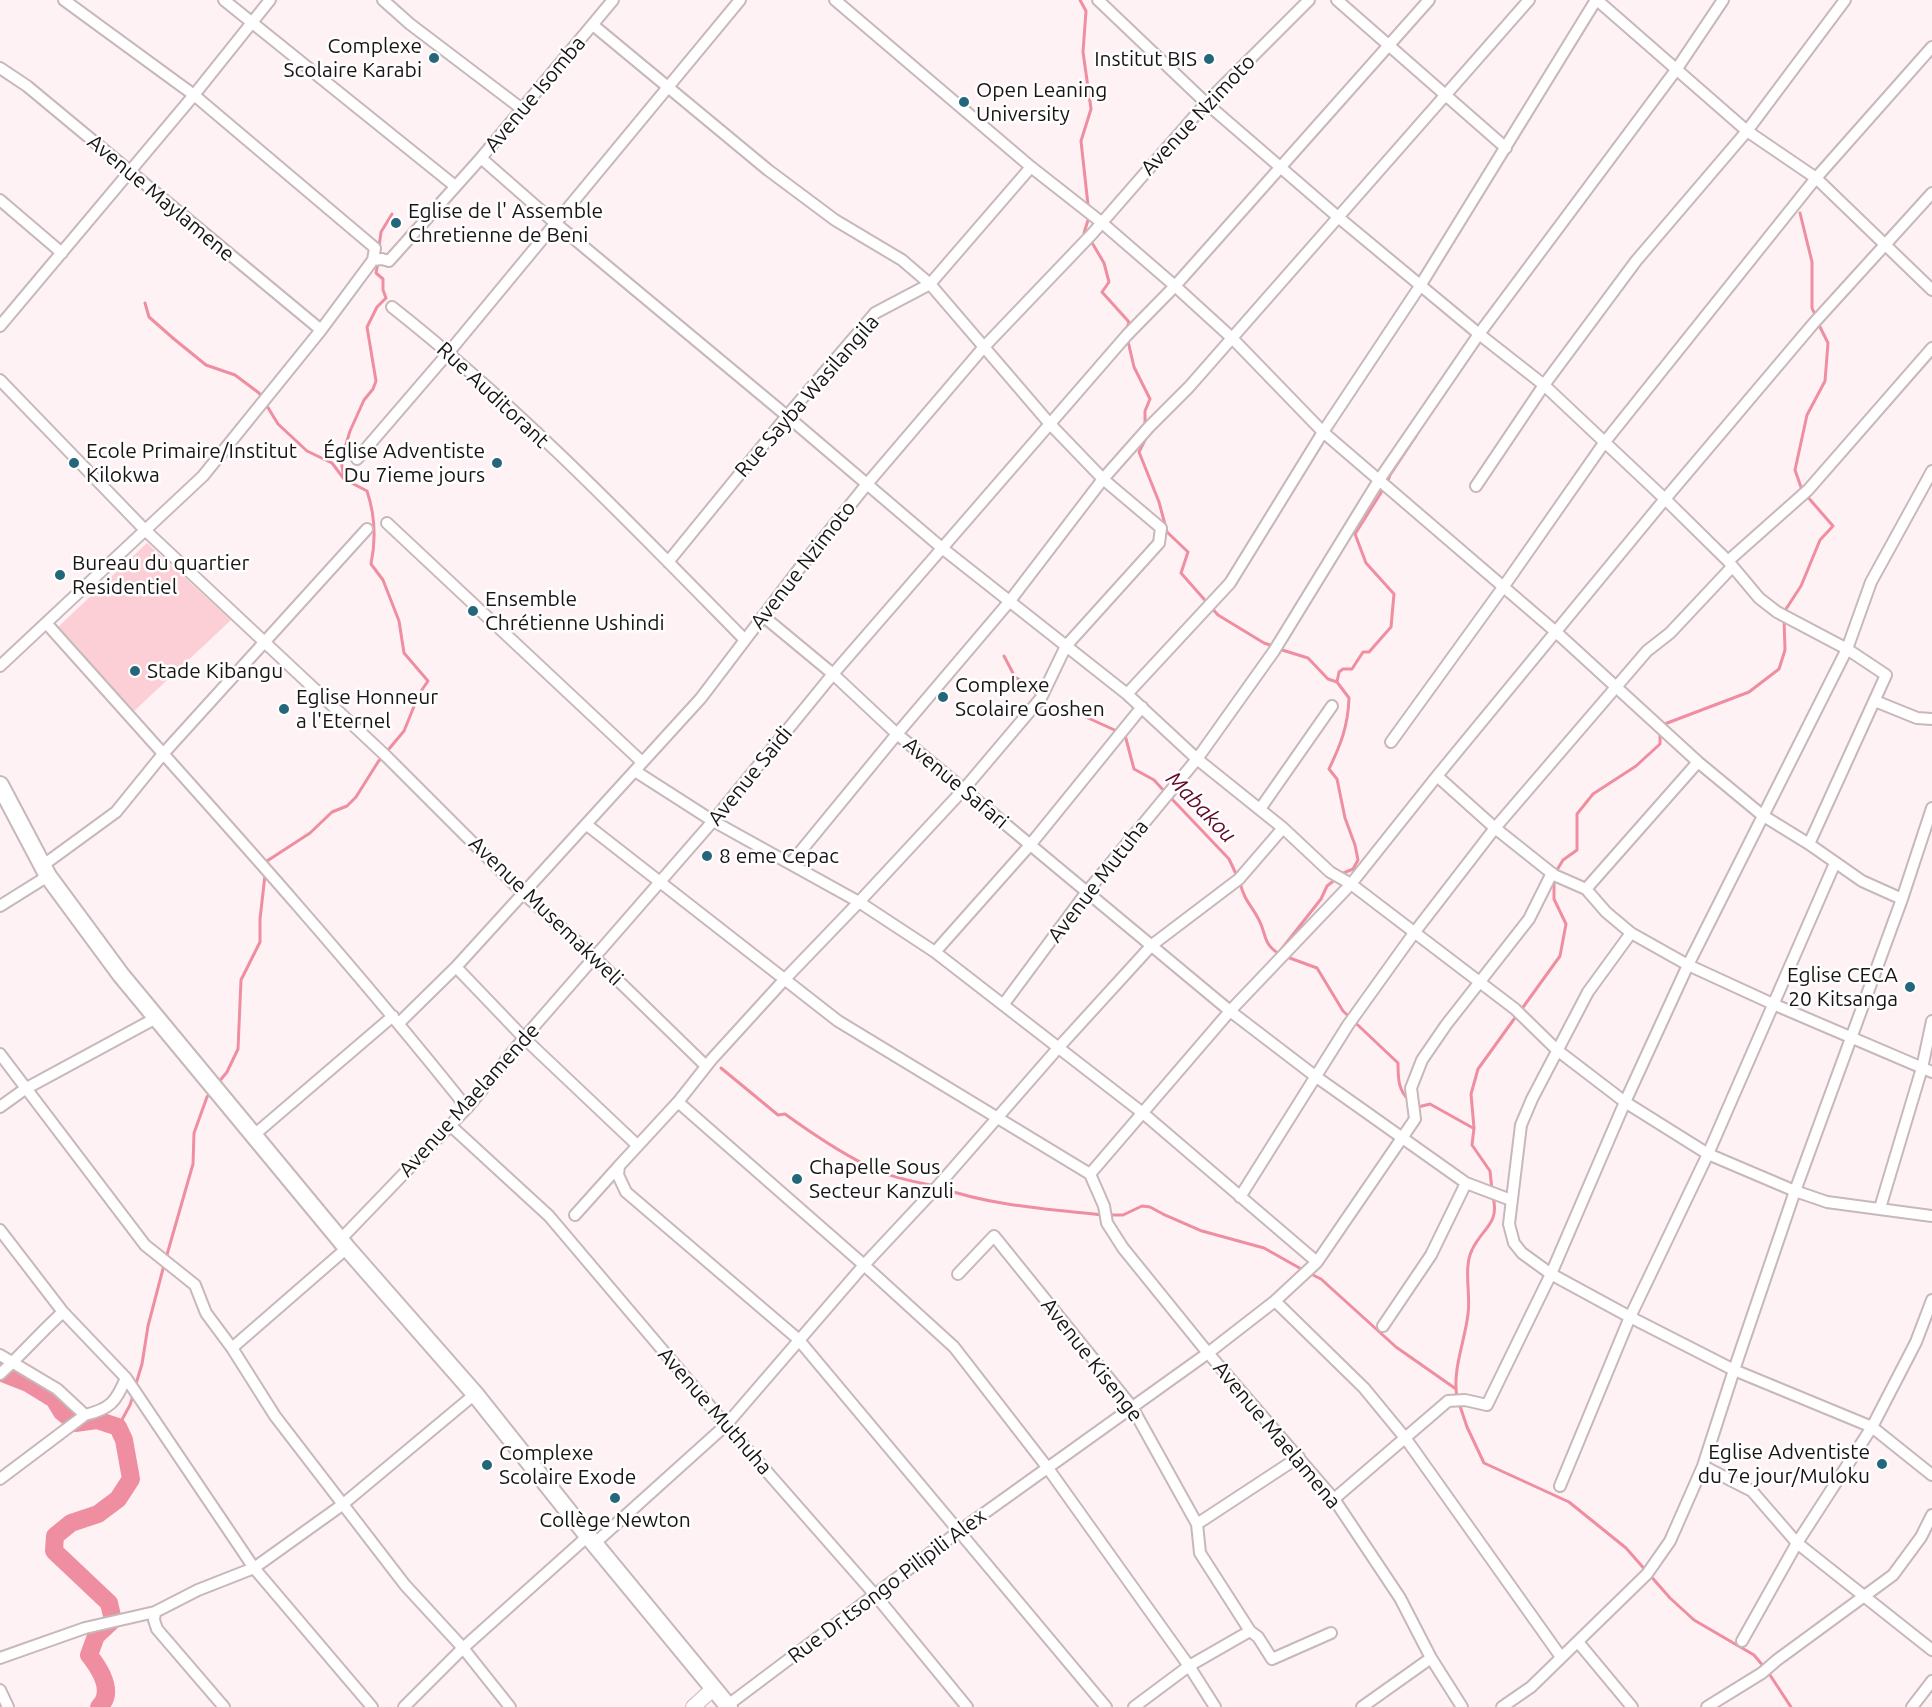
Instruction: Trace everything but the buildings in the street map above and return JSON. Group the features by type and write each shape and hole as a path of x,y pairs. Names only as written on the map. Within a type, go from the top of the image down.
{"main road":[{"path":"0,785 45,871 121,975 344,1244 475,1394 591,1540 729,1706"}],"street":[{"path":"0,666 203,476 378,259 375,248 194,95 64,0"},
{"path":"224,0 455,186"},
{"path":"0,326 194,95 270,0"},
{"path":"383,0 410,24 522,109"},
{"name":"Avenue Isomba","path":"378,259 389,261 481,158 613,0"},
{"path":"357,459 449,352 554,222 740,0"},
{"path":"835,0 1175,286 1232,338 1323,432 1504,586 1698,762 1762,815 1862,881 1902,899"},
{"path":"1098,0 1206,103 1338,218 1544,385 1665,499 1730,564 1759,598 1777,612 1847,649 1886,675 1809,844"},
{"name":"Avenue Nzimoto","path":"524,893 701,698 867,484 983,348 1089,238 1206,103 1309,0"},
{"path":"1337,0 1506,148"},
{"name":"Avenue Saidi","path":"595,958 713,821 833,674 1127,335 1175,286 1429,0"},
{"path":"791,863 1009,602 1103,479 1189,387 1529,0"},
{"path":"1127,694 1230,583 1323,432 1420,286 1597,0 1747,131 1816,178 1932,290"},
{"name":"Avenue Mutuha","path":"1003,1005 1086,893 1197,759 1276,647 1379,480 1479,334 1676,70 1723,0"},
{"path":"1476,486 1544,385 1636,261 1747,131 1845,0"},
{"path":"575,1215 637,1144 678,1102 706,1066 784,980 860,902 964,789 1040,700 1066,646 1159,543 1161,528 1103,479 1050,424 930,284 902,260 835,220 768,170 593,25"},
{"path":"1391,742 1604,443 1816,178 1932,47"},
{"name":"Avenue Maylamene","path":"0,68 27,86 321,330"},
{"path":"481,158 942,548 1127,694 1197,759 1283,828 1330,872 1479,982 1518,1013 1557,1050 1625,1102 1708,1154 1795,1191 1827,1202 1932,1216"},
{"name":"Rue Sayba Wasilangila","path":"668,562 787,416 875,313 930,284 1031,167"},
{"path":"588,825 838,1021 1090,1174 1144,1114 1230,1011 1284,956 1437,776 1665,499 1817,321 1932,193"},
{"path":"0,200 62,254"},
{"name":"Rue Auditorant","path":"392,307 449,352 668,562"},
{"path":"1240,1197 1355,1014 1495,828 1647,651 1670,633 1730,564 1805,493 1932,348"},
{"name":"Avenue Musemakweli","path":"0,380 146,531 384,754 524,893 595,958 706,1066"},
{"path":"1334,1499 1448,1401 1465,1400 1487,1405 1551,1274 1625,1102 1688,965 1847,649 1871,582 1932,471"},
{"path":"387,523 639,767 713,821 860,902 935,952 1144,1114 1240,1197 1311,1268"},
{"path":"0,906 116,812 163,753 368,529"},
{"path":"668,562 745,640"},
{"name":"Avenue Safari","path":"763,616 833,674 897,734 1230,1011 1315,1076 1466,1183 1511,1200"},
{"path":"47,624 273,876 396,1020 467,1108"},
{"path":"1875,701 1917,718 1932,719"},
{"path":"1260,809 1332,706"},
{"path":"935,952 1030,845 1142,707"},
{"path":"1586,889 1698,762"},
{"path":"1437,776 1495,828 1552,873 1586,889 1606,912 1631,933 1688,965 1927,1070"},
{"path":"1502,1707 1531,1687 1648,1573 1670,1540 1703,1466 1795,1191 1902,899 1932,808"},
{"path":"404,1707 463,1648 726,1425 798,1339 1152,945 1239,879 1283,828"},
{"path":"1560,1486 1630,1317 1708,1154 1835,863"},
{"name":"Rue Dr.tsongo Pilipili Alex","path":"729,1706 958,1532 1208,1353 1275,1301 1311,1268 1415,1119 1411,1089 1422,1060 1529,919 1552,873"},
{"path":"254,1135 396,1020 456,967 524,893"},
{"path":"1631,933 1588,992 1532,1099 1521,1125 1509,1224 1515,1244 1522,1253 1551,1274 1630,1317 1734,1370 1872,1427 1932,1475"},
{"name":"Avenue Maelamende","path":"232,1348 344,1244 467,1108 524,1038 595,958"},
{"path":"456,967 524,1038 637,1144"},
{"path":"0,1107 25,1089 156,1018"},
{"path":"1880,1208 1927,1070 1932,1021"},
{"path":"0,1054 145,1245 195,1285 206,1313 232,1348 275,1416 405,1585 463,1648 510,1707"},
{"path":"678,1102 954,1347 1047,1467 1189,1666 1215,1707"},
{"name":"Avenue Muthuha","path":"451,1126 549,1216 726,1425 876,1596 967,1707"},
{"path":"619,1166 618,1175 626,1192 798,1339 1106,1707"},
{"name":"Avenue Maelamena","path":"1090,1174 1104,1206 1107,1223 1123,1248 1208,1353 1334,1499 1400,1598 1431,1658"},
{"path":"1383,1326 1431,1255 1466,1183"},
{"path":"0,1230 63,1312 126,1378 254,1568 372,1707"},
{"name":"Avenue Kisenge","path":"958,1274 994,1236 1132,1407 1197,1524 1200,1554 1250,1631 1258,1637 1272,1659 1331,1633"},
{"path":"1742,1641 1797,1543 1872,1427 1916,1342 1932,1300"},
{"path":"1275,1301 1364,1388 1406,1438 1561,1657"},
{"path":"0,1374 63,1312"},
{"path":"0,1355 57,1389 78,1420"},
{"path":"0,1479 78,1420 112,1404 126,1378"},
{"path":"0,1658 41,1642 155,1612 198,1590 254,1568 342,1505 475,1394"},
{"path":"1197,1524 1299,1457"},
{"path":"1703,1466 1752,1491 1797,1543 1932,1650"},
{"path":"1707,1707 1762,1673 1893,1575 1921,1537 1932,1515"},
{"path":"155,1612 154,1620 157,1629 224,1707"},
{"path":"1134,1707 1189,1666 1250,1631"},
{"path":"1578,1642 1632,1707"},
{"path":"1362,1707 1431,1658 1462,1707"},
{"path":"1912,1707 1932,1682"},
{"path":"693,1707 713,1689"},
{"path":"0,1690 8,1707"}],"shaded area":[{"name":"Stade Kibangu","path":"147,543 231,620 131,714 57,628"}],"waterway":[{"path":"1080,0 1086,11 1083,52 1091,109 1081,141 1088,205"},
{"path":"1800,213 1812,262 1812,308 1816,317"},
{"path":"379,247 381,232 392,214"},
{"path":"1087,236 1084,233 1089,217"},
{"path":"1091,241 1104,263 1109,282 1102,292 1129,322 1126,331"},
{"path":"344,477 341,461 350,431 364,400 376,381 367,327 377,307 386,298 383,279 376,273 378,263"},
{"path":"145,303 149,317 174,339 206,365 235,375 259,393 278,424 307,451 332,463 344,479 367,491 374,528 371,564 383,580 399,621 404,653 428,681 419,694 404,731 378,762 356,797 347,806 332,812 310,833 267,861 267,865"},
{"path":"1802,490 1795,470 1807,415 1825,381 1828,343 1818,323"},
{"path":"1127,337 1134,367 1150,399 1145,411 1145,427"},
{"path":"1146,434 1139,452 1159,502 1167,532 1188,552 1181,573 1218,615 1264,643 1273,646"},
{"path":"1387,483 1416,436"},
{"path":"1337,682 1339,672 1343,669 1352,669 1363,652 1369,652 1391,627 1394,594 1366,563 1355,534 1384,488"},
{"path":"1784,612 1801,586 1820,540 1833,526 1806,495"},
{"path":"1662,725 1749,692 1779,669 1785,650 1784,618"},
{"path":"1279,649 1308,658 1328,679 1337,682 1349,698 1343,735 1329,769 1337,779 1345,818 1358,860 1353,869 1341,874"},
{"name":"Mabakou","path":"1004,656 1015,677 1032,688 1038,698"},
{"name":"Mabakou","path":"1042,703 1045,706 1077,713 1119,732"},
{"path":"1521,1010 1560,956 1566,924 1554,899 1554,875 1563,860 1577,850 1577,814 1593,794 1636,766 1660,744 1660,731"},
{"name":"Mabakou","path":"1125,735 1134,769 1154,780 1165,792"},
{"name":"Mabakou","path":"1170,797 1229,859 1237,876"},
{"path":"218,1083 227,1072 238,1049 241,980 260,942 265,875"},
{"path":"1280,951 1321,899 1327,886 1336,879"},
{"name":"Mabakou","path":"1240,882 1268,943 1281,955"},
{"name":"Mabakou","path":"1287,957 1317,968 1343,1011 1398,1063 1401,1089 1410,1101"},
{"path":"1492,1190 1490,1171 1472,1145 1474,1128 1471,1094 1478,1069 1517,1015"},
{"path":"721,1068 778,1115 785,1114 854,1159 889,1175 935,1186"},
{"path":"166,1258 193,1164 194,1133 211,1092"},
{"path":"1415,1105 1418,1107 1430,1104 1473,1128"},
{"path":"941,1188 1001,1203 1103,1215"},
{"path":"1457,1397 1457,1366 1469,1307 1469,1257 1492,1220 1495,1206 1493,1197"},
{"path":"1109,1215 1123,1215 1142,1206 1150,1207 1202,1231 1264,1248 1303,1270"},
{"path":"135,1387 164,1265"},
{"path":"1309,1273 1321,1279 1396,1347 1456,1389"},
{"path":"0,1372 28,1383 54,1399 62,1412 75,1423 97,1420 118,1427 124,1440 131,1479 118,1499 98,1514 71,1523 55,1536 54,1551 109,1603 113,1620 96,1636 89,1655 101,1674 106,1688 104,1701 99,1707"},
{"path":"118,1427 134,1393"},
{"path":"1459,1403 1467,1427 1484,1463 1569,1502 1626,1548 1670,1598 1694,1620 1754,1655 1764,1667"},
{"path":"1768,1672 1791,1707"}],"place":[{"name":"Complexe Scolaire Karabi","path":"434,58"},
{"name":"Institut BIS","path":"1209,59"},
{"name":"Open Leaning University","path":"964,102"},
{"name":"Eglise de l' Assemble Chretienne de Beni","path":"396,223"},
{"name":"Ecole Primaire/Institut Kilokwa","path":"74,463"},
{"name":"Église Adventiste Du 7ieme jours","path":"497,463"},
{"name":"Bureau du quartier Residentiel","path":"60,575"},
{"name":"Ensemble Chrétienne Ushindi","path":"473,611"},
{"name":"Stade Kibangu","path":"135,671"},
{"name":"Complexe Scolaire Goshen","path":"943,697"},
{"name":"Eglise Honneur a l'Eternel","path":"284,709"},
{"name":"8 eme Cepac","path":"707,856"},
{"name":"Eglise CECA 20 Kitsanga","path":"1910,987"},
{"name":"Chapelle Sous Secteur Kanzuli","path":"797,1179"},
{"name":"Eglise Adventiste du 7e jour/Muloku","path":"1882,1464"},
{"name":"Complexe Scolaire Exode","path":"487,1465"},
{"name":"Collège Newton","path":"615,1498"}]}
